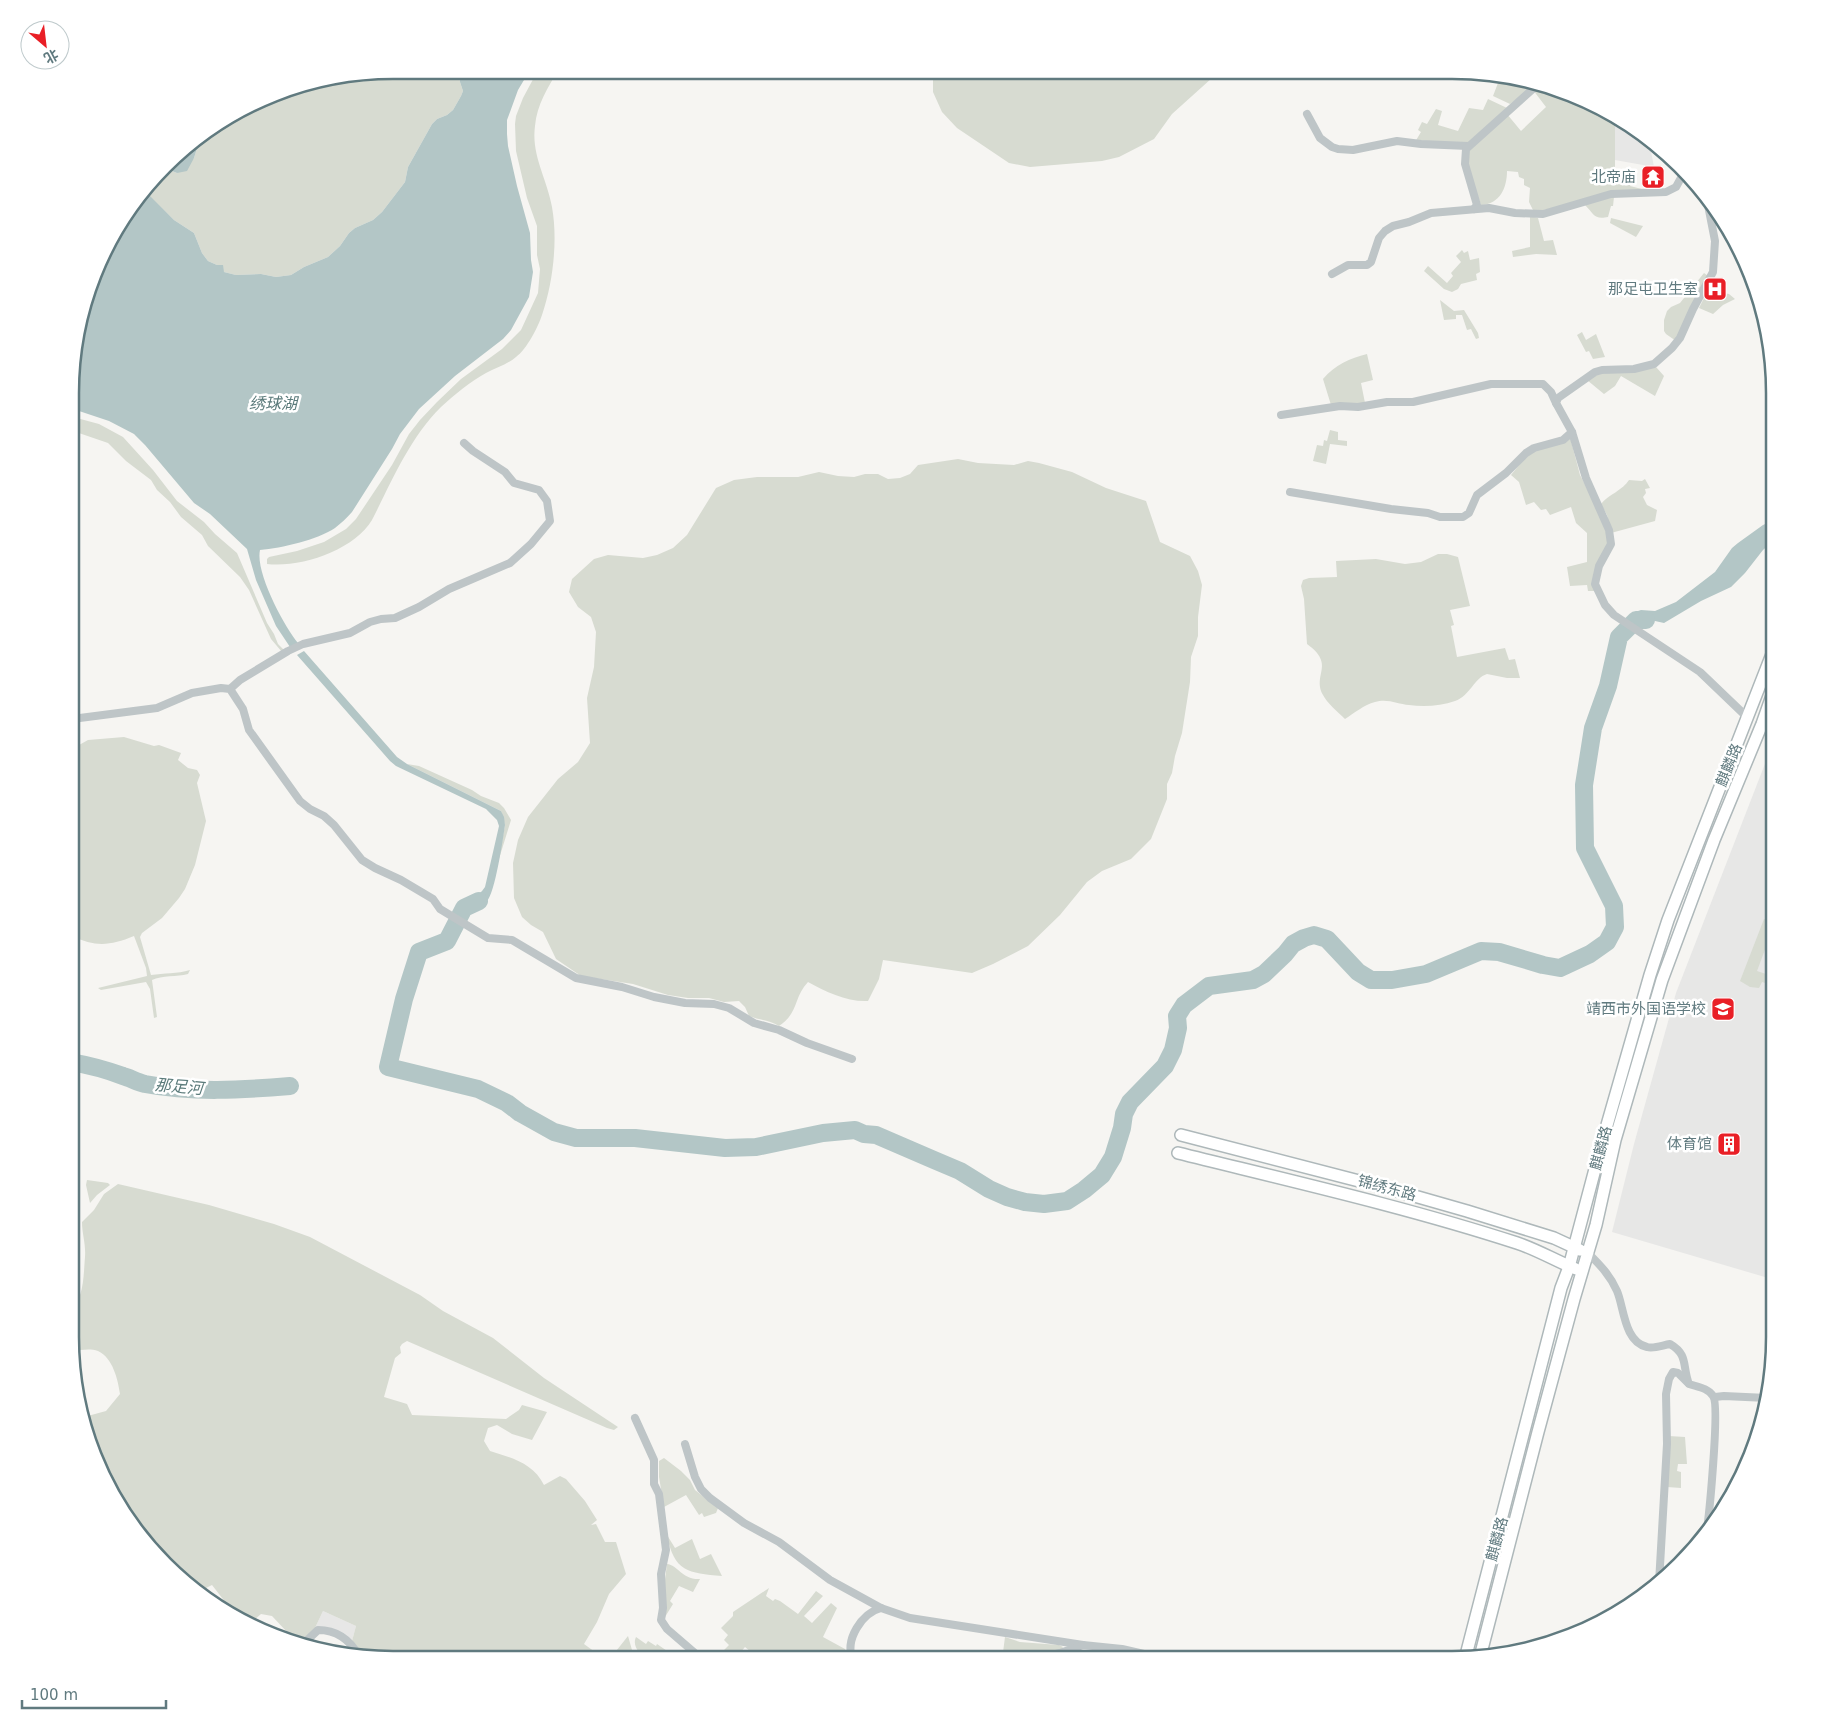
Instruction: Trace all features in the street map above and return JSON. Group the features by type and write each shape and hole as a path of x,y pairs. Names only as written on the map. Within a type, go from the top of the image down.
{"main road":[{"name":"麒麟路","path":"1467,1651 1561,1288 1570,1267 1650,975 1668,920 1766,670"},
{"name":"麒麟路","path":"1482,1650 1538,1432 1588,1254 1615,1140 1662,980 1714,840 1766,712"},
{"name":"锦绣东路","path":"1181,1135 1410,1194 1554,1238 1588,1254"},
{"name":"锦绣东路","path":"1178,1153 1458,1226 1518,1244 1582,1272"}],"street":[{"path":"1474,209 1477,205 1464,158 1468,146 1533,89"},
{"path":"1307,114 1320,138 1338,149 1353,150 1397,141 1468,146"},
{"path":"1332,274 1348,265 1369,264 1379,238 1385,231 1393,226 1431,213 1490,208 1515,213 1543,214 1611,194 1666,192 1676,187 1681,178"},
{"path":"1556,403 1558,398 1595,372 1634,369 1654,364 1672,348 1680,338 1713,272 1715,241 1710,215"},
{"path":"1281,415 1334,407 1363,406 1387,402 1412,402 1491,384 1544,384 1572,432 1586,478 1609,530 1611,544 1599,566 1595,584 1605,605 1614,615 1638,632 1700,672 1748,718"},
{"path":"1290,492 1390,509 1428,513 1440,517 1463,517 1469,513 1477,495 1506,473 1531,449 1564,440 1572,432"},
{"path":"79,718 157,708 192,693 221,688 230,689 240,680 303,644 350,633 370,622 395,618 406,614 449,588 510,563 540,534 550,521 547,501 540,490 514,484 505,472 464,443"},
{"path":"230,689 243,709 250,730 300,801 324,816 334,825 362,860 433,899 440,909 488,938 512,940 576,978 622,987 654,997 714,1004 729,1008 754,1024 778,1030 807,1043 852,1059"},
{"path":"1588,1254 1611,1278 1618,1292 1632,1336 1639,1344 1648,1348 1670,1344 1678,1349 1683,1357 1690,1384"},
{"path":"1660,1572 1667,1444 1666,1394 1668,1379 1673,1372 1678,1373 1690,1384 1704,1389 1714,1397 1716,1402 1707,1519"},
{"path":"1714,1397 1760,1398"},
{"path":"635,1418 654,1460 654,1484 659,1494 666,1550 661,1574 663,1608 661,1620 667,1629 693,1651"},
{"path":"685,1444 695,1478 701,1489 710,1498 744,1523 779,1542 830,1580 881,1608 910,1618 1082,1646 1127,1651"},
{"path":"851,1651 850,1646 862,1619 868,1613 881,1608"},
{"path":"307,1640 318,1630 325,1630 336,1633 348,1641 354,1649"},
{"path":"1066,1651 1082,1646"}],"shaded area":[{"path":"373,79 460,79 463,91 453,110 432,124 408,167 405,182 382,212 373,220 355,228 349,233 340,246 328,257 304,267 291,275 276,277 261,274 236,275 224,272 217,265 208,261 202,253 194,233 174,220 149,196 171,171 177,173 194,158 197,148 236,121 292,95 312,89"},
{"path":"533,79 553,79 536,118 534,137 537,157 550,197 554,220 552,275 546,303 532,338 516,357 468,384 446,402 430,419 410,447 372,520 364,531 353,540 326,555 295,563 267,564 269,557 297,551 324,542 346,529 356,519 392,465 409,434 420,420 461,379 502,349 521,330 538,293 540,269 537,255 537,226 527,198 516,151 516,116"},
{"path":"933,79 1211,79 1172,114 1154,139 1119,157 1102,161 1030,167 1009,163 957,128 942,112 933,92"},
{"path":"1498,83 1531,89 1510,104 1493,96"},
{"path":"1533,90 1553,95 1591,111 1615,125 1615,172 1623,174 1623,177 1632,179 1630,186 1642,189 1534,212 1529,202 1530,188 1524,185 1524,179 1519,177 1518,172 1507,171 1504,189 1498,198 1493,202 1481,205 1467,164 1468,152 1507,114 1521,131 1546,107"},
{"path":"1488,99 1507,108 1467,144 1415,142 1421,132 1418,130 1422,122 1427,124 1436,109 1442,111 1438,125 1458,131 1469,108 1483,110"},
{"path":"1615,125 1651,150 1654,167 1615,160"},
{"path":"1614,197 1613,206 1611,206 1608,217 1597,217 1585,205"},
{"path":"1530,216 1538,218 1544,241 1553,240 1557,255 1536,254 1513,257 1512,251 1530,247"},
{"path":"1611,218 1643,226 1636,237 1610,223"},
{"path":"1462,250 1464,253 1468,251 1470,260 1479,258 1480,272 1476,274 1477,280 1461,284 1458,289 1452,292 1444,289 1424,271 1428,266 1447,283 1453,276 1451,273 1461,262 1456,256"},
{"path":"1704,273 1708,276 1676,341 1664,331 1664,320 1667,311 1680,303"},
{"path":"1708,290 1729,294 1735,299 1723,305 1713,314 1699,308"},
{"path":"1440,300 1454,311 1464,310 1479,338 1476,339 1471,329 1467,330 1462,315 1456,315 1456,319 1444,320"},
{"path":"1582,332 1586,340 1596,334 1605,357 1593,359 1589,351 1586,352 1577,335"},
{"path":"1367,354 1373,380 1361,383 1365,403 1331,405 1323,379 1343,363"},
{"path":"1656,367 1664,376 1655,396 1621,376 1615,386 1604,394 1587,380 1593,375"},
{"path":"79,419 99,424 123,437 153,470 177,501 204,522 237,553 267,623 278,644 284,650 282,652 271,639 249,590 240,577 208,546 202,535 181,517 170,502 157,490 151,480 126,461 108,443 79,433"},
{"path":"1330,430 1338,432 1338,440 1347,441 1347,446 1330,444 1326,464 1313,461 1317,445 1323,446 1324,440 1327,441"},
{"path":"1570,437 1580,475 1597,508 1609,540 1595,591 1588,591 1587,585 1570,586 1567,567 1587,562 1587,533 1576,523 1571,507 1550,515 1546,509 1541,510 1534,502 1526,505 1519,482 1511,475 1530,452"},
{"path":"958,459 978,463 1014,465 1028,461 1039,463 1072,472 1106,488 1146,501 1160,542 1190,556 1198,571 1202,585 1198,636 1191,657 1190,682 1182,733 1172,773 1167,784 1167,799 1151,839 1131,859 1102,871 1087,882 1060,915 1028,946 993,964 972,973 883,960 879,979 868,1001 852,1000 829,993 808,982 803,988 790,1016 779,1026 772,1022 749,1016 745,1007 739,1001 724,1002 709,998 688,998 668,995 633,984 581,976 556,959 543,932 522,917 514,898 513,863 518,840 528,817 558,779 578,762 590,743 587,698 594,667 596,632 591,617 578,607 569,592 572,579 594,559 608,555 643,558 657,555 673,548 687,535 716,488 734,480 757,477 798,477 819,472 838,476 854,477 865,474 878,474 888,479 900,478 910,474 918,465"},
{"path":"1645,479 1650,488 1645,489 1646,493 1643,497 1647,505 1657,510 1655,521 1611,533 1607,515 1601,504 1629,480 1642,481"},
{"path":"1438,554 1458,557 1470,606 1450,610 1454,625 1451,626 1457,657 1505,648 1509,660 1515,659 1520,678 1507,678 1487,674 1479,679 1460,699 1455,701 1426,706 1379,701 1363,707 1345,719 1330,704 1320,688 1322,664 1316,651 1307,644 1304,599 1301,586 1303,580 1337,577 1336,561 1376,559 1405,564 1421,562"},
{"path":"124,737 154,746 159,745 181,753 178,760 188,768 197,770 200,775 197,783 206,821 195,865 179,898 162,918 142,933 140,937 151,975 190,970 188,974 160,977 152,980 157,1017 154,1018 150,989 146,982 101,990 98,988 147,976 146,968 134,936 117,942 103,944 79,940 79,745 88,740"},
{"name":"靖西市外国语学校","path":"1766,761 1766,1277 1612,1232 1634,1144 1676,993"},
{"path":"407,764 419,766 472,790 481,796 499,803 504,808 511,820 498,862 505,825 501,811"},
{"path":"1764,919 1766,920 1766,947 1757,971 1766,974 1766,983 1762,982 1759,988 1750,987 1740,981"},
{"path":"87,1180 108,1183 110,1185 90,1203 86,1185"},
{"path":"118,1184 209,1205 274,1224 310,1237 420,1295 443,1311 493,1338 544,1378 618,1427 614,1430 607,1428 407,1341 402,1344 400,1347 401,1353 395,1358 384,1397 407,1404 412,1415 506,1419 519,1410 522,1405 547,1412 532,1440 512,1434 497,1425 488,1428 484,1441 490,1451 528,1466 544,1485 560,1476 566,1479 585,1501 597,1520 591,1525 596,1524 605,1542 616,1542 626,1574 609,1594 597,1622 584,1644 594,1651 358,1650 352,1641 356,1626 323,1611 315,1628 304,1639 287,1633 272,1616 261,1614 255,1619 236,1609 225,1602 212,1585 205,1588 171,1559 144,1528 121,1494 95,1438 89,1416 106,1411 120,1394 114,1370 103,1354 89,1349 79,1350 79,1297 84,1276 85,1252 82,1222 94,1210 104,1194"},
{"path":"1669,1436 1685,1437 1687,1464 1678,1464 1677,1471 1681,1472 1681,1488 1667,1487"},
{"path":"664,1458 690,1480 695,1490 718,1508 716,1513 704,1517 702,1513 699,1515 686,1495 664,1507 659,1477 659,1461"},
{"path":"667,1535 675,1548 692,1539 700,1559 711,1554 722,1576 700,1574 684,1568 674,1557"},
{"path":"667,1564 689,1577 700,1579 693,1592 679,1586 670,1601 673,1604 665,1617 664,1587"},
{"path":"769,1588 766,1596 773,1601 775,1599 780,1601 798,1614 816,1591 823,1596 804,1616 812,1623 831,1603 837,1608 823,1637 846,1651 750,1651 745,1647 742,1651 723,1651 729,1645 724,1640 728,1635 721,1628 733,1616 733,1612"},
{"path":"323,1611 356,1626 352,1641 315,1628"},
{"path":"628,1636 633,1651 616,1651"},
{"path":"636,1637 646,1644 648,1641 656,1646 657,1644 667,1651 638,1651 635,1641"},
{"path":"1005,1637 1020,1642 1059,1645 1063,1647 1057,1651 1003,1651"}],"water":[{"name":"绣球湖","path":"460,79 525,79 518,90 507,120 507,134 517,186 530,233 533,272 529,297 511,330 503,339 455,376 419,409 400,434 352,512 346,518 335,528 309,540 260,550 260,560 266,585 285,624 298,643 290,647 276,626 256,580 247,549 210,514 194,503 134,434 109,421 79,411 81,352 95,292 121,236 149,195 174,220 194,233 202,253 208,261 217,265 223,265 224,272 236,275 261,274 276,277 291,275 304,267 328,257 355,228 373,220 382,212 405,182 408,167 432,124 453,110 461,96 463,91"},
{"path":"197,148 187,171 177,173 171,171"},
{"path":"1766,524 1766,547 1731,587 1701,601 1664,623 1655,621 1637,626 1628,619 1635,612 1641,610 1655,611 1676,602 1715,572 1732,548"},
{"path":"304,651 397,757 407,764 501,811 505,825 493,888 487,901 465,916 456,912 485,887 499,826 497,820 486,809 396,766 390,761 297,655"},
{"path":"79,1062 123,1073 120,1078 79,1067"}],"waterway":[{"path":"479,901 464,908 447,941 419,952 404,999 388,1067 478,1089 507,1103 520,1113 554,1132 576,1138 635,1138 725,1148 756,1147 823,1133 855,1130 864,1134 876,1135 960,1171 989,1189 1007,1197 1025,1202 1044,1204 1067,1201 1102,1175 1113,1157 1122,1128 1124,1114 1130,1102 1165,1066 1173,1050 1178,1028 1177,1016 1184,1005 1209,986 1253,980 1264,974 1293,944 1304,938 1314,935 1327,939 1358,972 1371,980 1392,980 1426,974 1481,951 1499,952 1560,968 1590,954 1607,942 1615,927 1614,906 1585,848 1584,785 1593,728 1608,686 1619,637 1636,620 1646,620"},
{"name":"那足河","path":"79,1064 145,1084 181,1089 254,1089 290,1086"}],"place":[{"name":"北帝庙","path":"1653,177"},
{"name":"那足屯卫生室","path":"1715,289"},
{"name":"靖西市外国语学校","path":"1723,1009"},
{"name":"体育馆","path":"1729,1144"}]}
